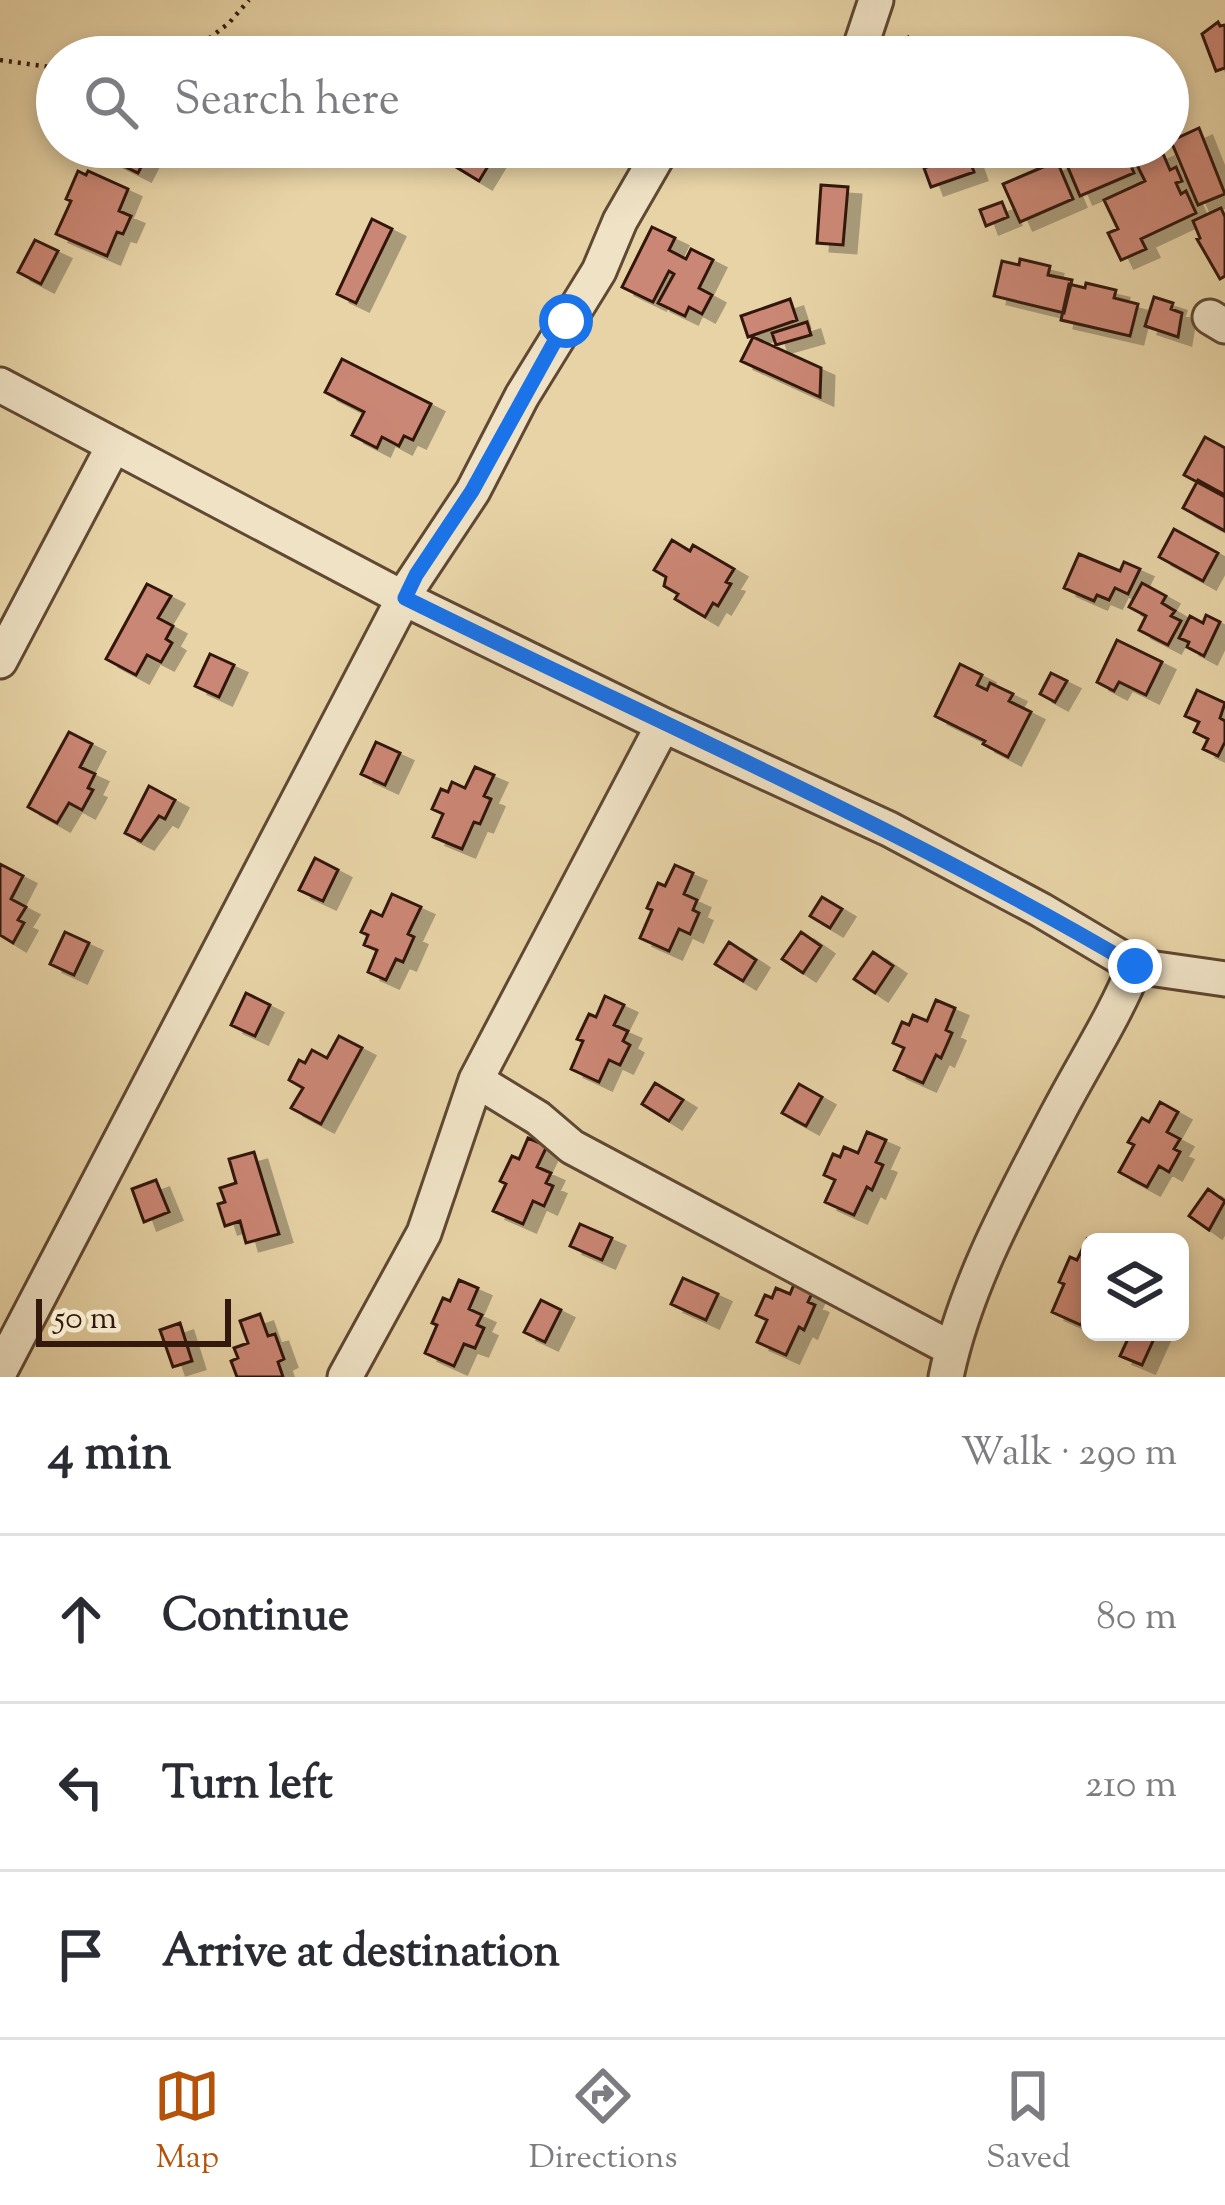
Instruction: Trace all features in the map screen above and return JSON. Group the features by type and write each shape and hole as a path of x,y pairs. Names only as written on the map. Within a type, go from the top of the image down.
{"street":[{"path":"864,36 876,0"},
{"path":"0,1371 416,575 472,491 522,396 585,294 651,168"},
{"path":"0,386 405,598 889,829 1135,966 1225,979"},
{"path":"0,661 114,446"},
{"path":"345,1377 424,1233 476,1080 663,725"},
{"path":"476,1080 538,1118 572,1147 949,1363 959,1319 1059,1111 1115,1016 1135,966"}],"path":[{"path":"212,36 249,0"},
{"path":"0,60 36,65"}],"building":[{"path":"1218,22 1225,25 1225,68 1216,71 1202,34"},
{"path":"1199,128 1225,194 1198,205 1182,168 1189,168 1189,133"},
{"path":"458,168 487,168 479,181"},
{"path":"924,168 973,168 974,172 931,187"},
{"path":"1041,168 1060,168 1073,199 1020,222 1003,184"},
{"path":"1068,168 1132,168 1134,173 1080,196"},
{"path":"1138,168 1176,168 1182,181 1176,183 1181,194 1186,191 1196,213 1141,239 1146,249 1121,260 1108,233 1118,229 1104,200 1145,181"},
{"path":"78,171 128,189 119,211 131,216 123,234 117,232 107,256 56,234"},
{"path":"821,185 848,187 843,245 817,243"},
{"path":"1002,202 1008,217 986,226 980,210"},
{"path":"1221,208 1225,276 1220,279 1197,239 1193,221"},
{"path":"372,219 392,229 356,303 337,294"},
{"path":"652,227 675,238 669,250 686,259 691,249 713,260 699,288 712,295 702,314 689,307 685,316 658,303 674,274 669,271 653,302 622,287"},
{"path":"35,240 58,251 41,284 18,272"},
{"path":"1020,259 1050,266 1048,275 1072,280 1064,313 994,296 1002,261 1019,265"},
{"path":"1086,283 1116,290 1114,298 1138,304 1130,336 1061,320 1069,284 1085,288"},
{"path":"1154,297 1173,303 1171,309 1182,313 1178,337 1145,326"},
{"path":"790,299 797,320 748,337 741,316"},
{"path":"807,322 811,335 776,345 772,333"},
{"path":"753,337 821,368 820,397 741,361"},
{"path":"342,359 431,404 413,440 404,436 399,446 382,437 377,448 352,435 364,412 325,392"},
{"path":"1205,437 1225,448 1225,497 1184,475"},
{"path":"1198,480 1225,495 1225,531 1183,508"},
{"path":"1174,529 1218,553 1203,581 1159,557"},
{"path":"672,540 690,551 693,545 734,569 718,606 713,603 705,617 675,599 678,594 664,586 666,577 654,570"},
{"path":"1079,554 1120,571 1124,562 1140,569 1128,594 1115,588 1109,600 1097,595 1094,601 1064,588"},
{"path":"1142,583 1166,596 1162,603 1181,621 1168,645 1139,630 1146,616 1129,607"},
{"path":"147,584 171,596 158,618 173,626 166,639 172,643 161,662 147,655 136,675 106,659"},
{"path":"1206,615 1220,622 1204,656 1179,638 1190,616 1203,623"},
{"path":"1117,640 1162,662 1146,695 1119,682 1114,691 1097,682"},
{"path":"210,654 234,665 219,697 195,686"},
{"path":"960,664 982,675 977,685 987,690 990,683 1013,694 1009,701 1031,712 1008,757 935,716"},
{"path":"1051,673 1067,681 1055,702 1040,694"},
{"path":"1197,690 1225,703 1220,718 1225,721 1225,742 1218,756 1203,749 1208,739 1194,732 1199,722 1185,716"},
{"path":"69,732 92,744 80,767 95,774 88,788 93,790 82,810 69,803 57,823 28,807"},
{"path":"376,742 400,753 385,785 361,774"},
{"path":"475,767 494,775 484,796 491,799 462,849 433,837 443,814 432,809 441,789 448,792 452,782 465,788"},
{"path":"149,786 175,800 165,819 159,816 141,841 125,833"},
{"path":"315,858 338,870 323,901 299,890"},
{"path":"0,864 23,876 11,899 26,907 13,943 0,935"},
{"path":"675,865 693,873 684,894 697,900 693,910 699,913 690,934 679,929 669,951 640,938 658,883 665,886"},
{"path":"392,894 421,907 408,934 414,937 403,962 396,959 386,980 368,972 377,950 364,945 368,935 361,932 371,911 382,916"},
{"path":"822,897 842,909 830,928 810,916"},
{"path":"65,932 89,943 74,975 50,964"},
{"path":"801,932 821,946 803,973 782,959"},
{"path":"729,942 756,960 743,981 715,964"},
{"path":"873,952 893,966 875,993 854,979"},
{"path":"246,993 270,1005 255,1036 231,1025"},
{"path":"605,996 624,1005 614,1025 628,1031 623,1041 630,1045 620,1065 609,1060 599,1082 571,1069 583,1041 577,1039 589,1014 596,1017"},
{"path":"936,1000 955,1008 946,1030 952,1033 923,1083 894,1070 904,1048 893,1043 902,1022 909,1025 913,1015 927,1021"},
{"path":"339,1036 362,1048 321,1124 291,1108 303,1088 289,1080 299,1060 305,1063 312,1050 327,1058"},
{"path":"655,1083 683,1100 669,1121 642,1104"},
{"path":"799,1084 822,1097 806,1126 782,1113"},
{"path":"1160,1102 1178,1112 1167,1132 1180,1139 1174,1149 1180,1152 1169,1172 1159,1166 1147,1187 1119,1172 1142,1118 1149,1122"},
{"path":"867,1132 886,1140 876,1162 883,1165 854,1215 825,1202 835,1180 824,1175 833,1154 840,1157 844,1147 858,1153"},
{"path":"528,1138 547,1146 537,1167 551,1173 546,1183 553,1186 544,1206 533,1201 523,1224 493,1211 506,1184 500,1181 512,1156 519,1159"},
{"path":"254,1152 279,1234 246,1243 240,1221 225,1226 218,1204 225,1202 220,1188 236,1183 229,1159"},
{"path":"156,1180 169,1212 144,1222 132,1189"},
{"path":"1208,1189 1225,1201 1209,1230 1189,1216"},
{"path":"580,1224 612,1238 602,1260 570,1246"},
{"path":"1081,1252 1081,1325 1052,1312 1070,1257 1077,1260"},
{"path":"799,1272 818,1280 808,1302 815,1305 786,1355 757,1342 767,1320 756,1315 765,1295 772,1298 776,1288 790,1294"},
{"path":"683,1278 718,1294 706,1320 671,1304"},
{"path":"459,1280 478,1288 469,1309 482,1315 477,1325 484,1328 475,1348 464,1344 454,1366 425,1353 443,1298 450,1301"},
{"path":"541,1300 561,1310 545,1342 524,1332"},
{"path":"260,1314 268,1336 275,1334 284,1359 278,1362 283,1377 237,1377 231,1361 238,1358 234,1348 248,1343 240,1321"},
{"path":"180,1323 192,1361 173,1367 160,1330"},
{"path":"1127,1341 1153,1341 1142,1365 1120,1356"}],"route":[{"path":"566,321 472,491 405,598 889,829 1135,966"}]}
